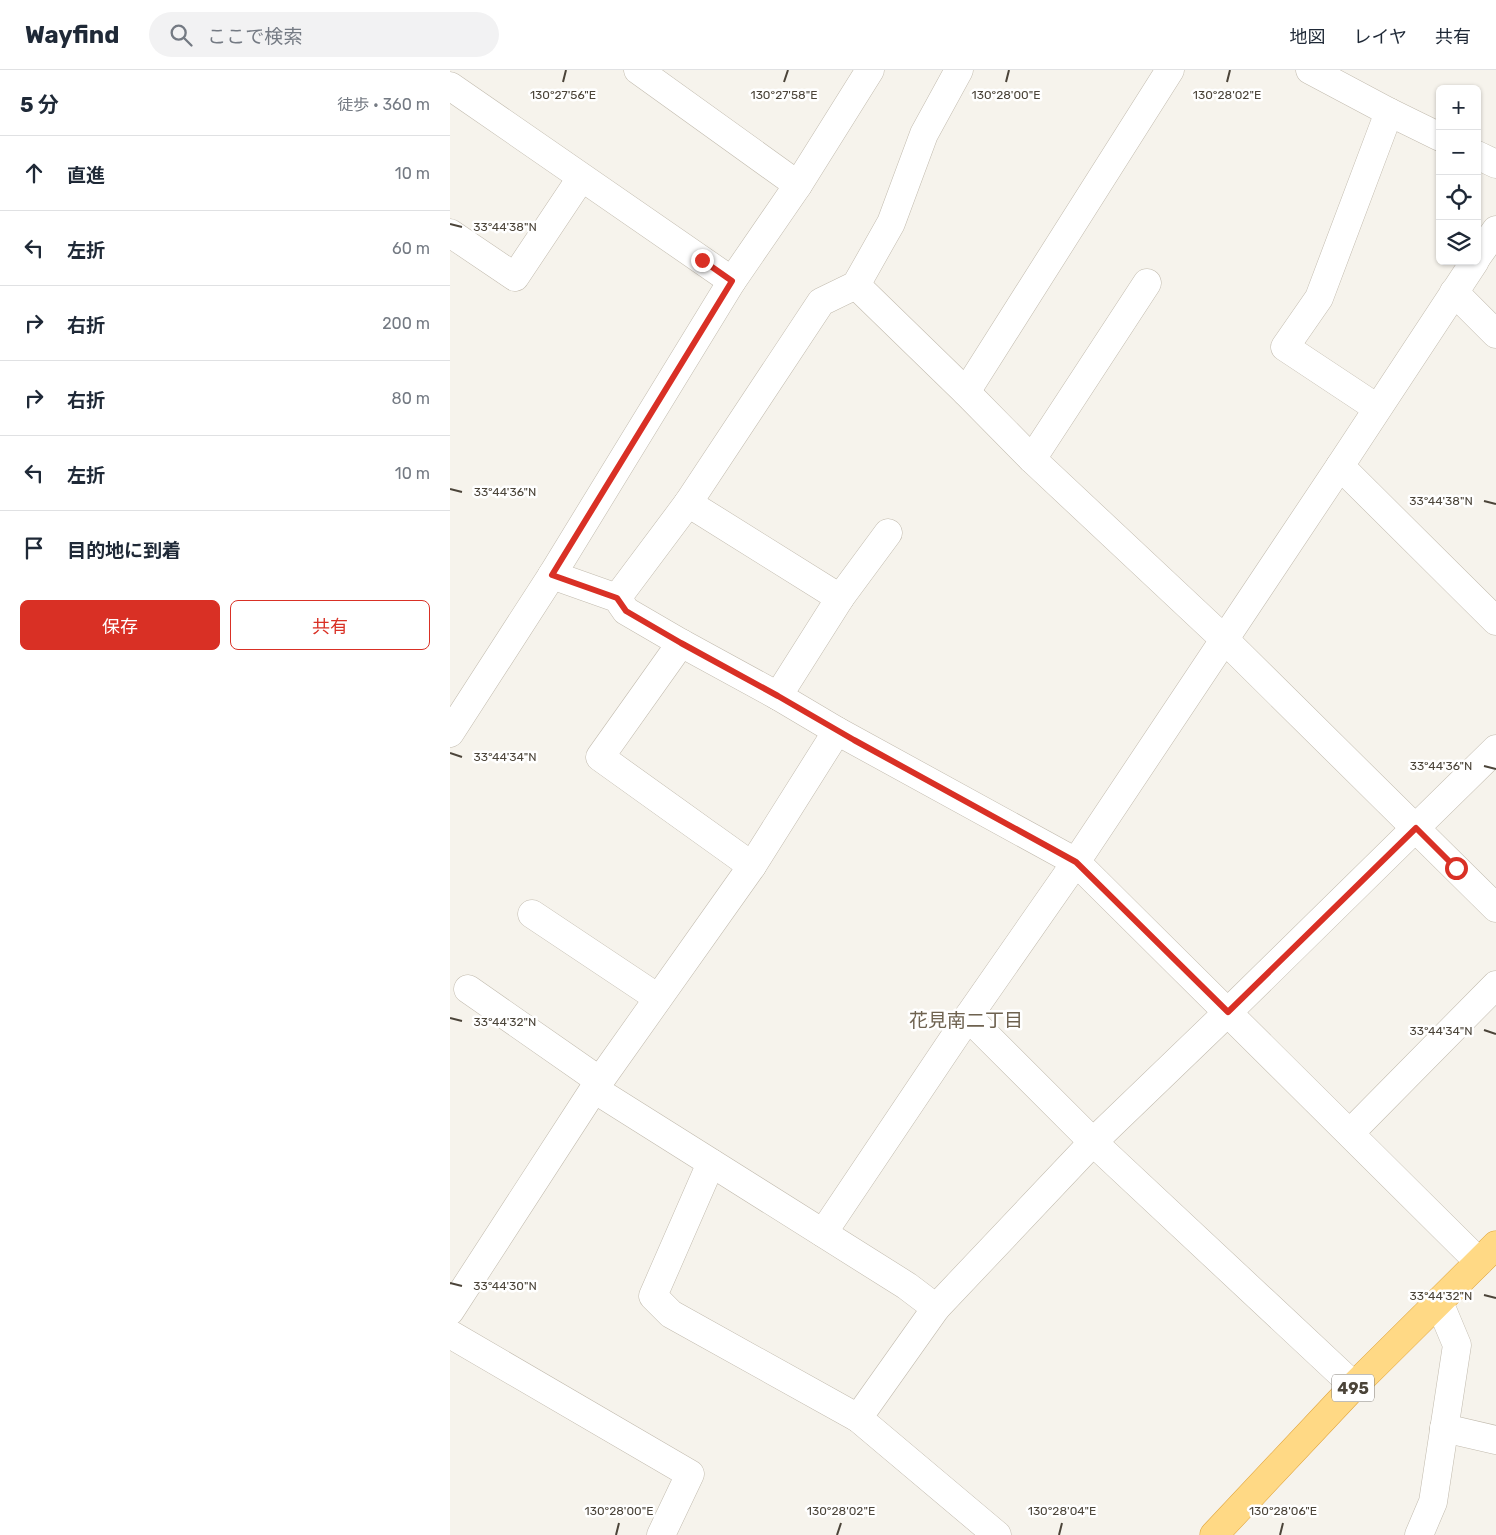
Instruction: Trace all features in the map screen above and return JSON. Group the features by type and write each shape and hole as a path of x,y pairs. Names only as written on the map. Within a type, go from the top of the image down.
{"highway":[{"name":"495","path":"1214,1535 1354,1386 1487,1254"}],"street":[{"path":"638,70 798,186"},
{"path":"450,733 552,575 732,281 798,186 870,70"},
{"path":"617,598 688,502 821,302 856,286 891,223 924,134 959,70"},
{"path":"966,392 1170,70"},
{"path":"1310,70 1436,135"},
{"path":"450,86 732,281"},
{"path":"1378,408 1285,347 1319,298 1389,112"},
{"path":"1481,157 1496,164"},
{"path":"450,233 515,277 581,178"},
{"path":"1481,251 1496,230"},
{"path":"823,1234 968,1017 1076,862 1471,265"},
{"path":"1032,459 1147,283"},
{"path":"856,286 966,392 1032,459 1224,638 1496,908"},
{"path":"1454,292 1496,334"},
{"path":"1340,466 1496,621"},
{"path":"688,502 840,598"},
{"path":"778,696 840,598 888,533"},
{"path":"552,575 617,598 626,611 681,643 1076,862 1350,1133 1487,1254"},
{"path":"681,643 600,757 752,866"},
{"path":"450,1312 597,1085 752,866 837,731"},
{"path":"858,1418 936,1308 1093,1142 1496,749"},
{"path":"532,914 658,998"},
{"path":"1350,1133 1496,985"},
{"path":"468,989 597,1085 711,1163 907,1286 936,1308"},
{"path":"968,1017 1093,1142 1354,1386"},
{"path":"711,1163 653,1296 671,1314 858,1418 997,1535"},
{"path":"1419,1535 1432,1502 1457,1345 1439,1302"},
{"path":"450,1334 690,1474 661,1535"},
{"path":"1444,1428 1496,1440"}],"district":[{"name":"花見南二丁目","path":"966,1020"}],"route":[{"path":"702,260 732,281 552,575 617,598 626,611 681,643 1076,862 1228,1012 1416,828 1456,868"}]}
